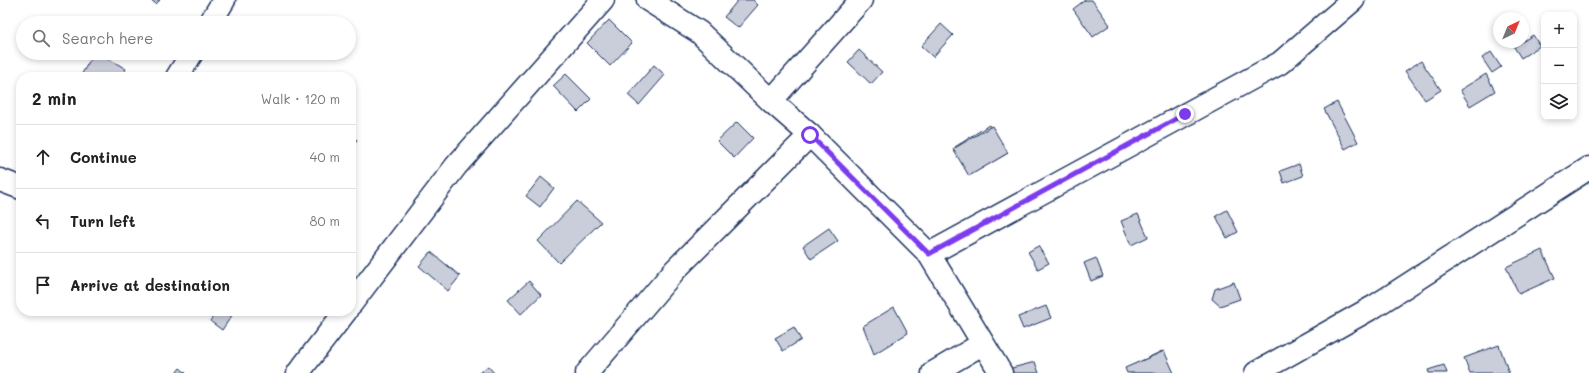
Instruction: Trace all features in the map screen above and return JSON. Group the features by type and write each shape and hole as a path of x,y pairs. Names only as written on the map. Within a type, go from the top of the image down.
{"street":[{"path":"214,16 224,0"},
{"path":"356,297 456,166 603,0"},
{"path":"648,0 699,32 771,101 810,135 929,254 982,344 1001,373"},
{"path":"771,101 862,0"},
{"path":"929,254 1280,63 1353,0"},
{"path":"180,72 188,60"},
{"path":"587,373 675,270 810,135"},
{"path":"1256,373 1375,306 1589,168"},
{"path":"0,180 16,186"},
{"path":"298,373 342,316"},
{"path":"933,373 982,344"}],"building":[{"path":"151,0 160,0 156,4"},
{"path":"738,0 753,0 758,5 738,28 724,17"},
{"path":"1085,0 1092,0 1110,25 1093,37 1073,9"},
{"path":"609,20 632,43 610,66 587,43"},
{"path":"941,24 953,35 933,57 921,46"},
{"path":"1533,35 1540,46 1521,58 1515,48 1529,48 1529,38"},
{"path":"859,50 882,72 871,84 848,62"},
{"path":"1491,52 1501,67 1492,73 1482,58"},
{"path":"90,60 111,60 126,69 124,72 83,72"},
{"path":"1421,61 1441,90 1425,100 1405,71"},
{"path":"654,65 665,75 639,105 628,95"},
{"path":"566,74 591,99 578,112 553,86"},
{"path":"1486,74 1495,91 1470,106 1460,90"},
{"path":"1337,102 1358,142 1345,149 1324,109"},
{"path":"737,122 753,138 734,158 717,141"},
{"path":"989,125 1008,153 970,175 955,147"},
{"path":"992,126 1008,153 969,176 953,149"},
{"path":"1299,164 1303,176 1284,183 1280,171"},
{"path":"541,177 554,188 540,207 526,196"},
{"path":"577,201 601,222 559,263 538,241"},
{"path":"1227,210 1238,232 1227,238 1216,216"},
{"path":"1138,214 1148,237 1131,245 1121,221"},
{"path":"829,228 838,241 811,259 803,246"},
{"path":"1038,246 1049,263 1038,269 1028,252"},
{"path":"1542,250 1555,278 1519,294 1506,267"},
{"path":"431,252 460,276 448,291 419,266"},
{"path":"1096,258 1103,276 1091,281 1084,263"},
{"path":"529,281 541,295 521,314 508,300"},
{"path":"1234,282 1240,299 1220,306 1212,299 1215,289"},
{"path":"1046,306 1051,318 1023,329 1018,317"},
{"path":"894,307 908,333 874,354 863,326"},
{"path":"214,316 232,316 222,330 210,321"},
{"path":"794,327 801,340 783,351 775,338"},
{"path":"1499,345 1509,373 1470,373 1464,358"},
{"path":"1162,351 1173,373 1130,373 1127,368"},
{"path":"1164,351 1174,373 1127,373 1125,368"},
{"path":"1035,362 1039,373 1009,373 1008,369"},
{"path":"1444,365 1447,373 1429,373 1428,370"},
{"path":"488,366 494,373 479,373"},
{"path":"180,368 186,373 176,373"}],"route":[{"path":"810,135 929,254 1185,114"}]}
